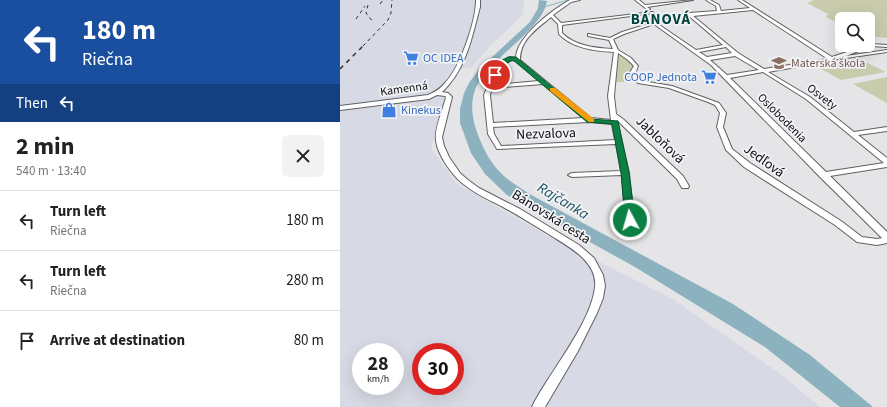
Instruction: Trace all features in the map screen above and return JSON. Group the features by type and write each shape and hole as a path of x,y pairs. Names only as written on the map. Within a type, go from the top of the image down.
{"street":[{"name":"Kamenná","path":"340,108 429,97 439,94 458,69 478,7 478,0"},
{"path":"518,60 517,54 519,45 541,23 569,0 578,0"},
{"path":"637,0 652,12 654,21"},
{"path":"644,6 691,0"},
{"path":"708,0 718,6 719,12"},
{"path":"740,0 832,59"},
{"path":"589,35 611,39 623,32 654,21 689,14 754,9"},
{"path":"560,24 652,12"},
{"name":"Osvety","path":"689,14 736,54 810,100 887,163"},
{"path":"551,15 560,24 560,32 566,39 587,48 616,51 611,39"},
{"name":"Oslobodenia","path":"654,21 706,59 726,77 887,238"},
{"path":"832,59 871,45 887,46"},
{"path":"695,51 726,46"},
{"name":"Jabloňová","path":"616,51 611,96 625,173 630,220"},
{"name":"Jedľová","path":"616,51 624,54 636,66 632,74 640,82 670,87 717,104 723,113 720,127 729,150 759,174 838,223 860,240 877,242 887,238"},
{"path":"726,77 887,51"},
{"path":"706,59 736,54"},
{"path":"589,120 518,60 510,58 503,62 487,95 490,125 614,119"},
{"path":"490,87 543,82"},
{"name":"Bánovská cesta","path":"439,94 446,94 449,97 440,130 440,141 447,157 461,179 473,188 511,207 582,252 593,265 598,276 600,286 599,293 589,318 538,407"},
{"name":"Jabloňová","path":"614,119 621,120 680,178 685,186"},
{"name":"Nezvalova","path":"490,125 491,134 499,148 619,142"},
{"path":"852,134 887,129"},
{"path":"823,175 887,163"},
{"path":"572,175 625,173"}],"shaded area":[{"path":"340,0 524,0 523,15 490,46 472,67 458,69 437,93 445,98 431,148 457,184 554,239 673,299 779,373 820,407 340,407"}],"green space":[{"path":"814,0 887,0 887,38 875,37 875,12 835,12 835,22 826,17 828,14 807,3"},
{"path":"618,55 630,61 634,66 631,74 636,82 614,82"},
{"path":"859,59 886,72 841,80 816,66"},
{"path":"887,77 887,103 853,84"}],"water":[{"path":"539,0 547,1 541,16 536,23 484,74 477,86 473,100 473,116 478,135 493,164 514,184 533,196 733,304 810,355 873,407 840,407 765,347 635,267 507,195 485,174 471,153 460,123 460,109 464,93 479,69 530,22 538,8"}],"waterway":[{"path":"544,7 568,0"}],"railway":[{"path":"380,4 383,0"},
{"path":"363,46 388,20 391,13 392,0"},
{"path":"368,5 366,13 374,23"},
{"path":"356,19 365,6"},
{"path":"340,69 363,46"}],"slow traffic":[{"path":"552,90 591,121"}],"place":[{"name":"OC IDEA","path":"411,58"},
{"name":"Materská škola","path":"779,63"},
{"name":"COOP Jednota","path":"709,77"},
{"name":"Kinekus","path":"389,110"}],"district":[{"name":"BÁNOVÁ","path":"661,19"}],"route":[{"path":"495,75 503,62 510,58 514,58 589,120 598,122 615,122 625,173 630,220"}],"water label":[{"name":"Rajčanka","path":"563,201"}]}
